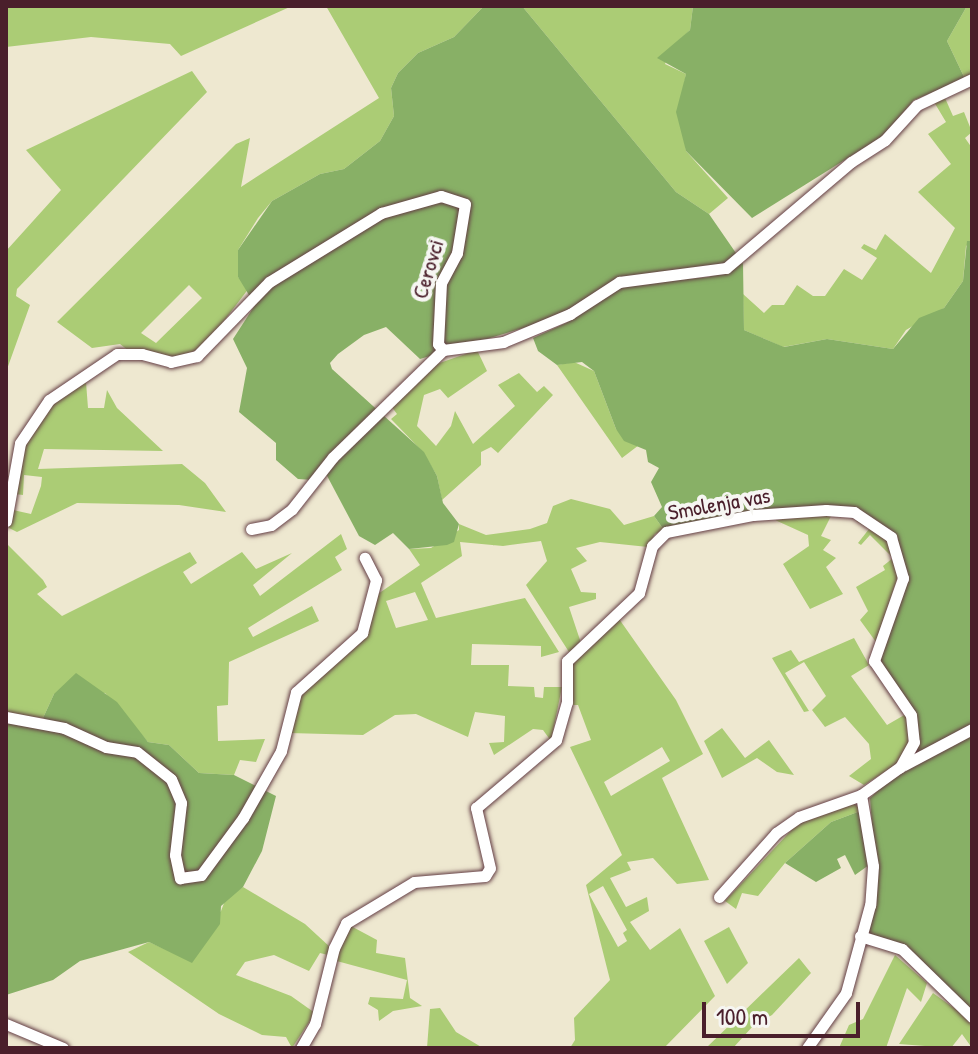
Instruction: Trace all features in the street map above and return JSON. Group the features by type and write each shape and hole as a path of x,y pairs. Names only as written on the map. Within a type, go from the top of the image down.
{"street":[{"path":"251,529 271,525 292,509 333,457 443,350 503,342 538,331 619,282 726,268 851,162 885,140 917,105 972,79"},
{"name":"Cerovci","path":"6,521 20,443 49,400 117,354 142,354 171,362 197,356 269,282 303,256 352,234 381,213 441,196 465,204 457,253 441,283 435,315 443,350"},
{"name":"Smolenja vas","path":"301,1048 315,1024 334,948 346,923 414,882 485,876 490,868 476,808 556,740 567,702 567,661 639,593 652,546 666,532 753,515 826,510 854,512 891,537 903,578 874,661 914,728 914,742 900,767"},
{"path":"6,717 64,728 106,747 137,752 171,779 181,803 175,855 180,878 201,875 243,818 281,751 296,692 362,633 376,580 365,558"},
{"path":"719,897 776,833 799,817 861,795 900,767 972,729"},
{"path":"807,1048 846,993 873,887 861,795"},
{"path":"860,936 902,949 972,1017"},
{"path":"6,1024 63,1048"}],"green space":[{"path":"6,6 292,6 181,56 170,44 91,37 6,47"},
{"path":"326,6 484,6 454,37 418,53 398,73 391,88 394,116 380,141 344,169 320,174 272,201 258,218 238,250 238,277 249,288 205,346 177,359 129,351 120,344 92,348 57,322 236,144 250,138 241,187 379,98","holes":["189,285 202,298 156,343 141,333"]},
{"path":"484,6 522,6 676,192 709,214 738,256 724,265 624,278 560,317 420,359 386,327 364,335 338,354 330,363 332,369 424,452 437,476 443,503 459,524 454,542 447,545 409,549 393,533 375,545 359,536 325,472 313,480 298,479 276,460 276,443 239,412 247,368 233,339 255,305 238,277 238,250 272,201 320,174 344,169 380,141 394,116 391,88 398,73 418,53 454,37"},
{"path":"522,6 693,6 690,30 672,47 665,64 686,74 682,96 686,151 728,198 709,214 676,192"},
{"path":"693,6 967,6 947,41 965,79 914,100 883,136 752,218 686,151 676,112 686,74 657,58 690,30"},
{"path":"967,6 972,6 972,75 965,79 947,41"},
{"path":"192,71 207,92 17,289 16,296 30,305 6,372 6,251 61,190 26,150"},
{"path":"945,98 953,116 964,112 972,132 965,138 972,148 972,241 966,246 963,281 944,308 906,330 893,349 827,339 783,347 744,330 743,294 764,313 772,305 784,305 797,285 813,296 825,296 844,269 862,280 877,258 861,248 864,244 876,250 885,234 931,273 955,228 918,192 951,164 928,134 946,122 934,102"},
{"path":"967,241 972,241 972,1013 913,955 868,936 875,866 870,798 913,757 917,742 917,725 880,659 905,589 906,571 897,539 854,509 664,530 654,516 662,507 651,482 659,468 648,462 646,450 624,441 616,429 594,371 582,362 557,365 538,351 533,338 566,323 624,285 709,277 743,263 744,330 784,347 827,339 893,349 919,318 944,308 963,281"},
{"path":"477,350 487,371 448,398 440,389 424,395 417,426 436,446 451,426 455,411 473,444 515,406 498,385 519,373 537,392 544,386 553,395 498,453 491,447 481,452 481,465 442,500 437,476 423,452 391,419 397,414 391,406 431,366"},
{"path":"574,362 594,371 616,429 639,445 622,458 557,365"},
{"path":"86,382 88,408 104,408 107,390 117,408 163,451 44,449 38,469 182,464 205,483 226,512 179,505 77,503 17,532 9,528 13,510 31,514 41,486 42,477 24,475 23,495 15,494 23,447 46,408"},
{"path":"571,499 610,509 624,525 654,516 664,530 655,534 648,547 600,542 576,548 587,561 571,569 581,592 596,593 596,599 569,607 581,643 569,652 526,585 547,561 541,541 503,546 460,542 462,556 421,583 436,618 525,598 559,652 541,657 541,646 472,644 471,665 509,665 508,686 534,687 535,697 543,698 544,687 562,687 551,741 543,730 533,729 494,755 489,743 504,742 505,716 475,712 468,737 416,714 395,715 363,735 289,733 304,683 363,636 375,596 420,565 409,549 431,548 459,530 459,524 486,535 530,529 547,523 553,506","holes":["415,592 428,620 396,628 386,601"]},
{"path":"832,514 821,536 831,540 823,550 836,558 826,567 843,594 810,609 783,564 809,546 808,535 775,520"},
{"path":"859,517 885,535 900,570 876,642 860,620 868,611 856,587 885,570 883,566 893,558 870,535 861,545 858,543 869,529 856,521"},
{"path":"341,534 347,549 335,557 342,570 248,628 253,637 312,606 319,621 229,662 228,705 217,706 218,741 265,739 256,762 240,760 234,775 199,773 169,745 148,742 105,693 54,694 43,718 6,715 6,543 43,580 47,587 37,594 62,616 190,552 197,563 183,572 191,584 242,552 256,569 292,553 253,585 260,596"},
{"path":"617,616 676,700 703,754 662,778 709,880 677,884 653,858 627,862 631,870 610,878 626,907 647,897 649,911 630,922 650,950 680,928 715,996 664,1048 570,1048 575,1040 574,1018 610,980 586,885 622,855 570,747 591,740 578,705 571,705 568,673 574,659","holes":["662,747 670,761 611,796 604,782","603,886 627,930 623,933 627,941 618,947 589,894"]},
{"path":"854,638 869,665 851,676 887,725 906,714 912,725 905,759 864,785 849,776 871,759 869,744 845,717 825,727 812,710 826,696 804,662 785,673 809,711 804,712 772,658 791,650 799,662"},
{"path":"76,673 117,702 148,742 169,745 199,773 234,775 276,796 262,851 243,887 221,906 220,924 192,963 149,942 80,961 53,980 6,995 6,721 72,735 87,744 90,739 43,718 54,694"},
{"path":"722,728 745,758 769,740 794,775 777,772 757,758 722,778 704,741"},
{"path":"853,803 863,810 831,822 785,863 758,896 742,893 736,909 725,901 800,821"},
{"path":"863,810 869,865 855,875 845,855 837,859 841,868 816,882 785,863 831,822"},
{"path":"243,887 305,924 330,947 328,955 320,953 309,971 274,955 245,962 236,975 291,996 315,1013 292,1048 286,1037 262,1035 219,1014 128,952 149,942 178,955 221,911 226,898"},
{"path":"349,925 377,940 376,953 405,958 410,998 422,1006 393,1011 379,1021 378,1010 368,1004 370,997 403,999 407,980 333,960"},
{"path":"729,927 748,963 727,984 704,941"},
{"path":"895,955 927,983 921,1002 907,988 886,1048 839,1048 849,1025 863,1019"},
{"path":"799,958 811,973 772,1015 753,1026 733,1048 706,1048"},
{"path":"933,993 972,1021 972,1048 962,1034 951,1048 899,1044"},
{"path":"440,1008 456,1032 483,1048 427,1048 430,1009"}]}
